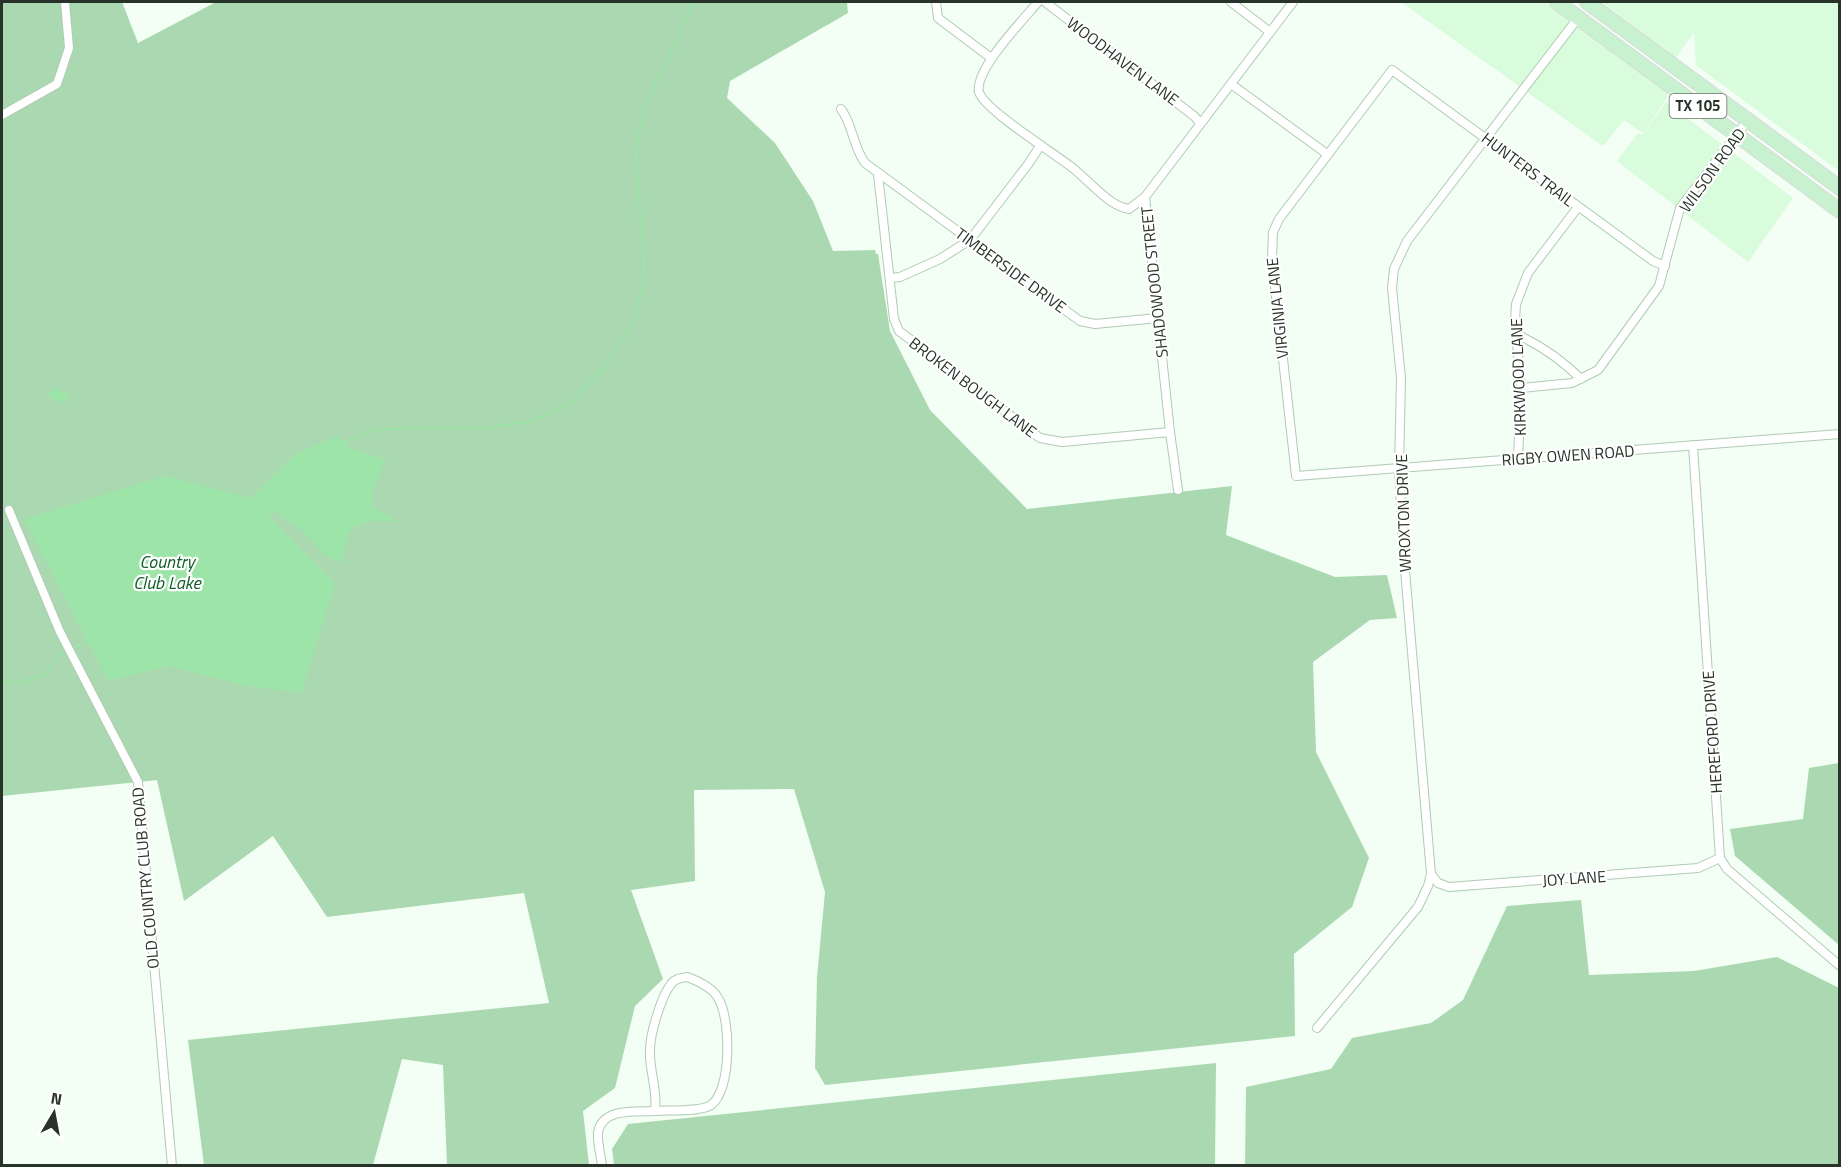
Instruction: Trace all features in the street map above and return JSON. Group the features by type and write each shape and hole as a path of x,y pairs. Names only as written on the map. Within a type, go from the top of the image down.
{"main road":[{"name":"TX 105","path":"1557,2 1839,211"},
{"path":"1577,2 1620,33 1635,37"},
{"name":"TX 105","path":"1587,2 1839,188"}],"street":[{"path":"2,115 57,84 69,48 65,2"},
{"path":"936,2 938,18 991,58"},
{"path":"1038,2 985,67 979,92 988,105 1040,146 1074,169 1111,202 1129,209 1145,197"},
{"name":"WOODHAVEN LANE","path":"1045,2 1194,116 1200,123"},
{"path":"1231,2 1270,32"},
{"name":"SHADOWOOD STREET","path":"1178,490 1145,197 1293,2"},
{"name":"WROXTON DRIVE","path":"1317,1028 1418,907 1425,895 1431,874 1403,547 1399,469 1401,378 1392,288 1394,269 1407,241 1578,18"},
{"name":"HUNTERS TRAIL","path":"1392,70 1653,261 1665,266"},
{"name":"VIRGINIA LANE","path":"1296,476 1271,246 1273,232 1279,219 1392,70"},
{"path":"1231,84 1327,154"},
{"name":"TIMBERSIDE DRIVE","path":"841,109 846,116 858,154 865,163 1080,321 1095,324 1158,318"},
{"name":"WILSON ROAD","path":"1521,388 1572,383 1598,370 1652,299 1659,286 1680,208 1748,120"},
{"path":"890,278 900,277 940,259 970,240 1040,146"},
{"name":"BROKEN BOUGH LANE","path":"878,174 894,319 899,331 1040,438 1062,441 1170,432"},
{"name":"KIRKWOOD LANE","path":"1518,459 1521,388 1516,304 1525,280 1578,207"},
{"path":"1516,334 1528,339 1567,366 1581,379"},
{"name":"RIGBY OWEN ROAD","path":"1296,476 1839,434"},
{"name":"HEREFORD DRIVE","path":"1693,445 1720,858"},
{"name":"OLD COUNTRY CLUB ROAD","path":"9,510 67,645 138,782 171,1166"},
{"path":"1720,858 1727,869 1839,966"},
{"name":"JOY LANE","path":"1431,874 1438,883 1449,887 1698,868 1720,858"},
{"path":"602,1166 598,1132 605,1119 617,1113 655,1111 701,1108 711,1105 721,1090 727,1062 727,1023 718,997 708,987 687,977 678,978 671,984 652,1036 650,1050 657,1101 655,1111"}],"shaded area":[{"path":"2,2 122,2 138,43 216,2 847,2 848,13 730,81 727,98 775,143 813,201 833,251 875,250 878,254 890,331 930,410 1027,509 1232,486 1226,535 1335,577 1387,575 1397,618 1370,620 1313,662 1316,752 1369,858 1352,907 1294,954 1295,1036 825,1085 815,1068 817,977 825,892 794,789 694,790 695,881 631,890 663,979 635,1006 615,1088 583,1111 589,1165 447,1165 443,1065 402,1059 373,1165 204,1165 188,1040 549,1003 524,893 327,917 273,836 184,901 157,780 2,796"},
{"path":"1401,2 1545,2 1667,93 1667,98 1643,133 1624,120 1603,146"},
{"path":"1602,2 1839,2 1839,171 1696,65 1694,32 1676,58"},
{"path":"1666,102 1793,198 1748,262 1617,161 1638,133 1642,135"},
{"path":"1840,763 1839,945 1735,856 1730,829 1803,819 1809,768"},
{"path":"1581,900 1589,975 1694,971 1777,957 1839,988 1839,1165 1245,1165 1246,1087 1331,1069 1352,1038 1431,1023 1463,1000 1507,906"},
{"path":"1216,1063 1215,1165 614,1165 612,1149 628,1124"}],"water":[{"path":"52,388 69,395 65,404 48,396"},
{"name":"Country Club Lake","path":"338,436 351,449 385,459 372,493 371,507 400,522 371,521 357,525 348,535 342,563 324,554 299,528 275,512 269,517 335,584 301,693 241,685 171,666 108,680 24,519 165,476 250,498 298,453"}],"waterway":[{"path":"343,443 373,430 484,428 529,422 571,403 611,359 633,322 645,279 636,151 646,101 693,2"},
{"path":"2,682 21,682 46,675 59,655 90,640"}]}
